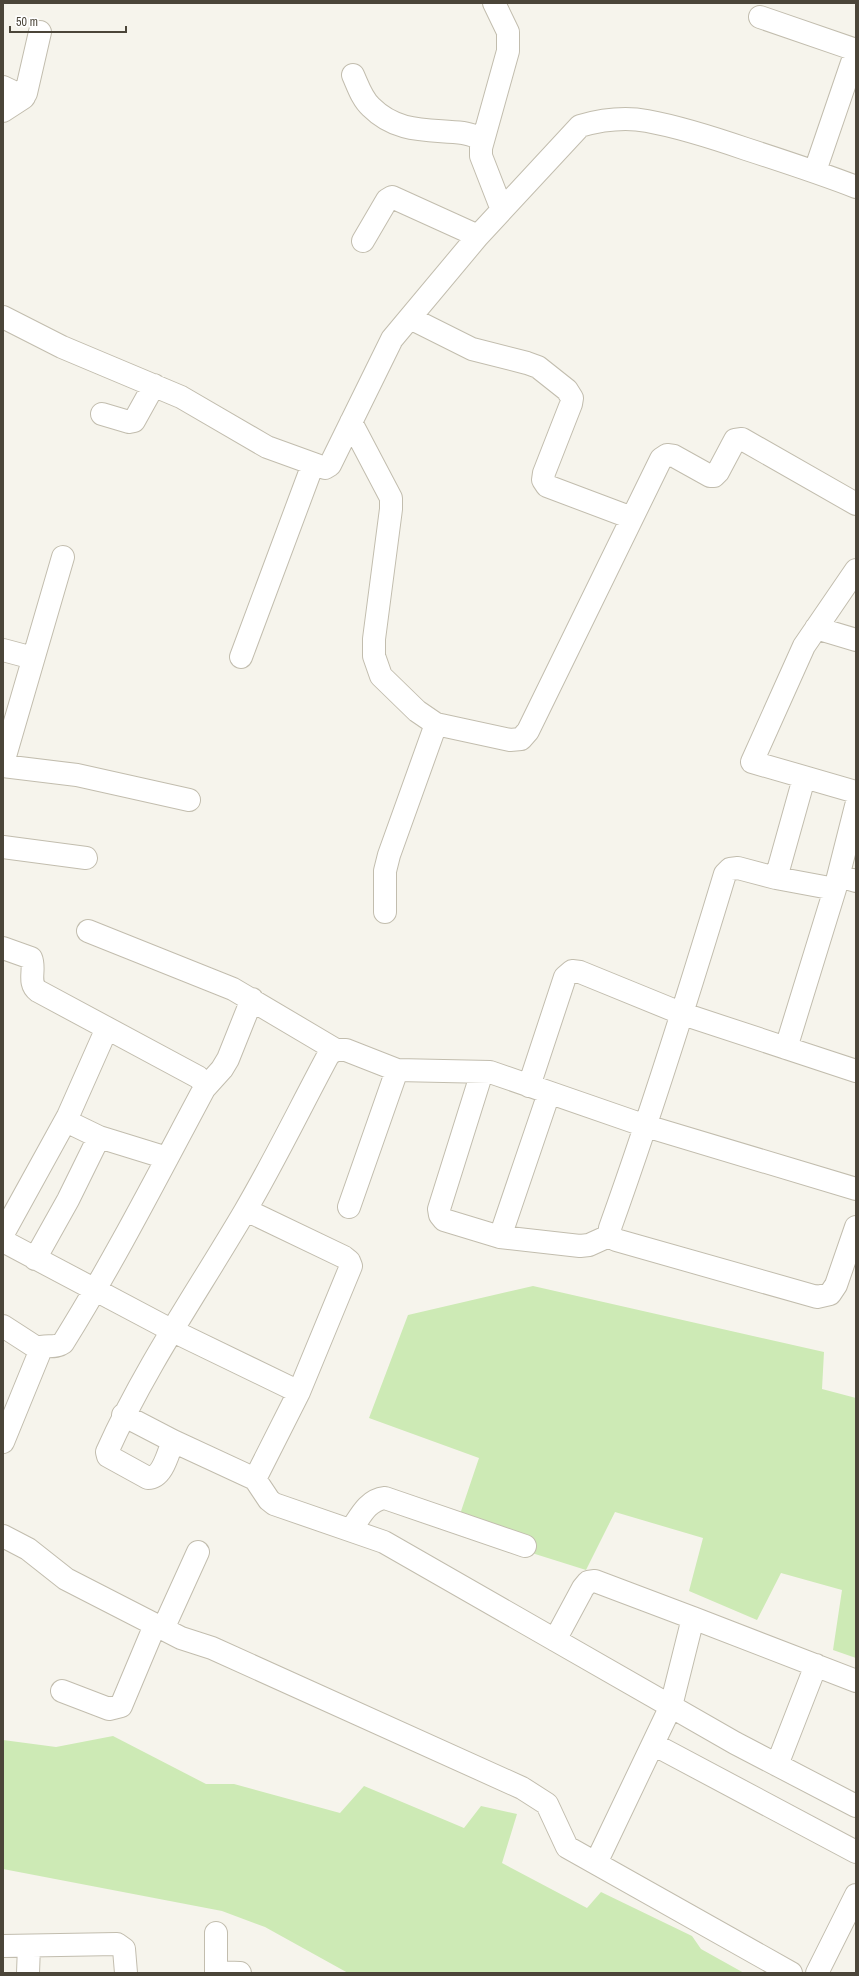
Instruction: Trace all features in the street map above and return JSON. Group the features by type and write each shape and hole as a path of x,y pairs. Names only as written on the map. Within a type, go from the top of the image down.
{"street":[{"path":"494,3 508,32 509,40 508,51 483,139 481,156 502,210"},
{"path":"760,17 855,56 815,171"},
{"path":"3,111 24,97 40,32"},
{"path":"353,75 370,107 383,117 421,131 463,134 483,139"},
{"path":"3,87 24,97"},
{"path":"3,317 62,347 182,397 267,447 328,468 392,339 478,236 580,126 617,119 646,121 711,137 815,171 856,187"},
{"path":"363,241 387,200 392,197 478,236"},
{"path":"410,318 472,349 538,367 567,390 572,398 571,404 544,473 543,480 547,486 632,518"},
{"path":"102,414 129,422 134,421 154,385"},
{"path":"351,422 391,498 391,509 374,639 374,656 381,676 393,690 416,711 436,724 510,740 521,739 528,731 661,459 667,455 674,456 710,476 714,476 735,440 742,439 856,504"},
{"path":"241,657 314,464"},
{"path":"63,557 3,764 77,775 189,800"},
{"path":"856,570 804,646 752,758 752,762 755,764 856,792"},
{"path":"816,628 856,640"},
{"path":"3,650 33,658"},
{"path":"386,912 386,870 389,855 436,724"},
{"path":"776,878 804,778"},
{"path":"786,1048 843,882 856,806"},
{"path":"3,847 86,858"},
{"path":"843,882 776,878 738,868 730,870 725,874 683,1014 610,1228 611,1235 616,1240 817,1297 830,1294 836,1285 856,1226"},
{"path":"88,931 233,989 336,1050"},
{"path":"3,948 31,958 34,963 32,983 34,988 38,991 198,1077 203,1082 204,1089"},
{"path":"528,1086 565,977 572,971 580,972 683,1014 856,1071"},
{"path":"37,1348 45,1345 59,1346 63,1343 96,1291 204,1089 222,1069 228,1059 252,999"},
{"path":"3,1234 66,1121 106,1028"},
{"path":"173,1441 159,1475 153,1478 148,1478 108,1456 107,1452 123,1416 171,1330 246,1210 329,1054 336,1050 346,1050 397,1070 490,1072 646,1126 856,1189"},
{"path":"349,1207 397,1070"},
{"path":"482,1072 439,1209 440,1216 444,1220 500,1237 580,1246 588,1245 611,1235"},
{"path":"500,1237 549,1093"},
{"path":"66,1121 99,1137 167,1158"},
{"path":"35,1259 68,1200 99,1137"},
{"path":"246,1210 344,1257 349,1261 351,1266 300,1392 255,1479"},
{"path":"3,1241 171,1330 300,1392"},
{"path":"3,1326 37,1348 39,1354 3,1442"},
{"path":"123,1416 255,1479 269,1500 274,1504 384,1542 671,1706 777,1765 856,1806"},
{"path":"350,1530 369,1504 376,1499 385,1498 525,1546"},
{"path":"3,1536 28,1549 66,1579 181,1638 212,1648 522,1788 547,1804 567,1847 791,1973"},
{"path":"62,1691 110,1709 121,1706 159,1627 198,1552"},
{"path":"555,1640 583,1588 588,1582 595,1581 856,1681"},
{"path":"596,1863 671,1706 693,1618"},
{"path":"777,1765 816,1665"},
{"path":"653,1744 856,1852"},
{"path":"817,1973 856,1895"},
{"path":"216,1933 216,1973 240,1973"},
{"path":"3,1946 117,1944 124,1949 126,1973"},
{"path":"28,1946 28,1973"}],"green space":[{"path":"533,1286 824,1352 822,1389 856,1398 856,1658 833,1650 842,1590 781,1573 757,1620 689,1591 703,1538 615,1512 586,1570 455,1529 479,1458 369,1418 408,1315"},
{"path":"113,1736 206,1784 234,1784 340,1813 364,1786 464,1828 481,1806 517,1814 502,1863 587,1908 601,1892 692,1936 701,1949 744,1973 348,1973 265,1927 222,1911 3,1869 3,1740 56,1747"}]}
